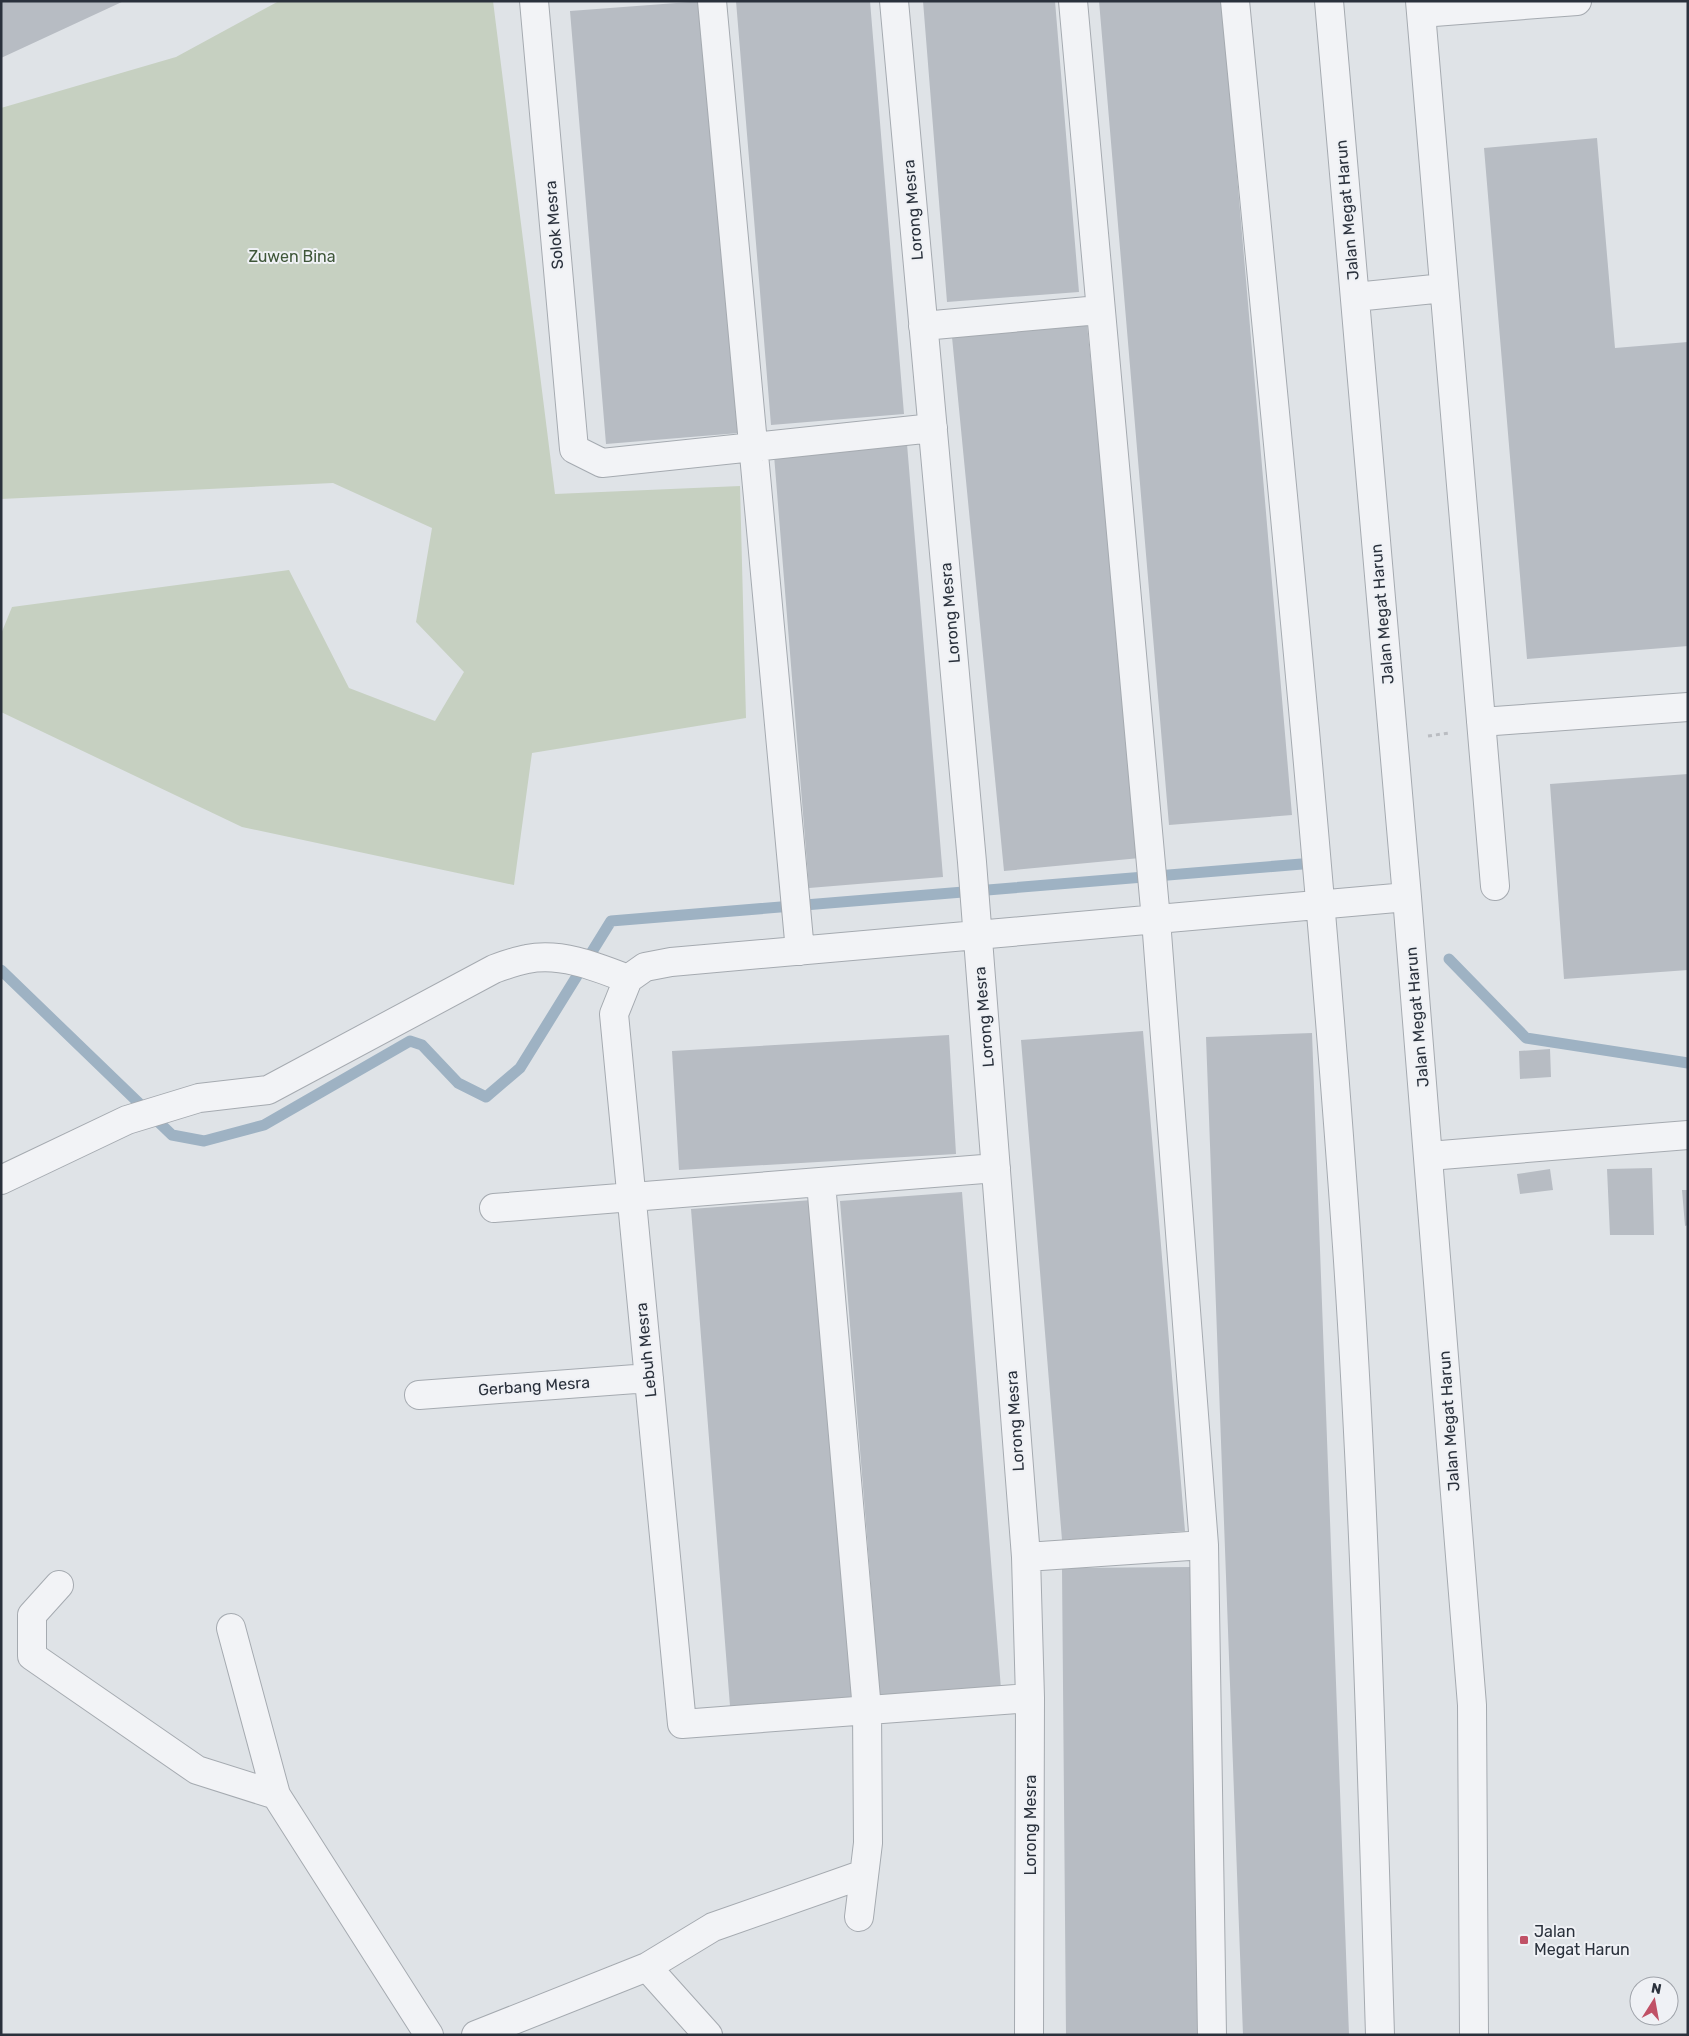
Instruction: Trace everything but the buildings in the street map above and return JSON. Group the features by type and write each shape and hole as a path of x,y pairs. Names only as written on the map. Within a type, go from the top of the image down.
{"street":[{"name":"Solok Mesra","path":"534,1 574,449 602,463 754,447"},
{"path":"712,1 800,952"},
{"name":"Lorong Mesra","path":"894,1 972,862 1026,1557 1030,1698 1029,2035"},
{"path":"1073,1 1151,886 1156,920 1204,1545 1212,2035"},
{"path":"1235,1 1321,905 1347,1252 1366,1589 1380,2035"},
{"name":"Jalan Megat Harun","path":"1329,1 1429,1156 1472,1705 1474,2035"},
{"path":"1495,886 1420,7 1577,1"},
{"path":"1355,297 1444,288"},
{"path":"923,326 1099,310"},
{"path":"754,447 933,428"},
{"path":"1481,726 1688,706"},
{"path":"1,1180 108,1127 127,1120 206,1096 268,1090 494,968 528,958 567,959 596,966 628,979 645,966 671,962 1407,897"},
{"name":"Lebuh Mesra","path":"628,979 614,1014 682,1724 867,1710"},
{"path":"1429,1156 1688,1134"},
{"path":"494,1208 996,1168"},
{"path":"822,1183 867,1710 868,1843 859,1917"},
{"name":"Gerbang Mesra","path":"419,1395 649,1378"},
{"path":"1026,1557 1204,1545"},
{"path":"58,1585 32,1615 32,1656 197,1770 276,1795"},
{"path":"231,1628 276,1795 429,2035"},
{"path":"867,1710 1030,1698"},
{"path":"476,2035 647,1967 713,1927 864,1874"},
{"path":"647,1967 708,2035"}],"path":[{"path":"1393,741 1481,726"}],"green space":[{"name":"Zuwen Bina","path":"279,1 493,1 555,494 740,486 746,718 532,753 514,885 242,827 1,712 1,634 12,607 289,570 349,688 435,721 464,672 416,622 432,528 333,483 1,499 1,108 176,57"}],"waterway":[{"path":"1,970 172,1135 204,1141 264,1125 410,1041 422,1045 458,1083 486,1097 520,1068 611,921 1314,863"},
{"path":"1449,959 1526,1038 1688,1063"}],"place":[{"name":"Jalan Megat Harun","path":"1524,1940"}]}
